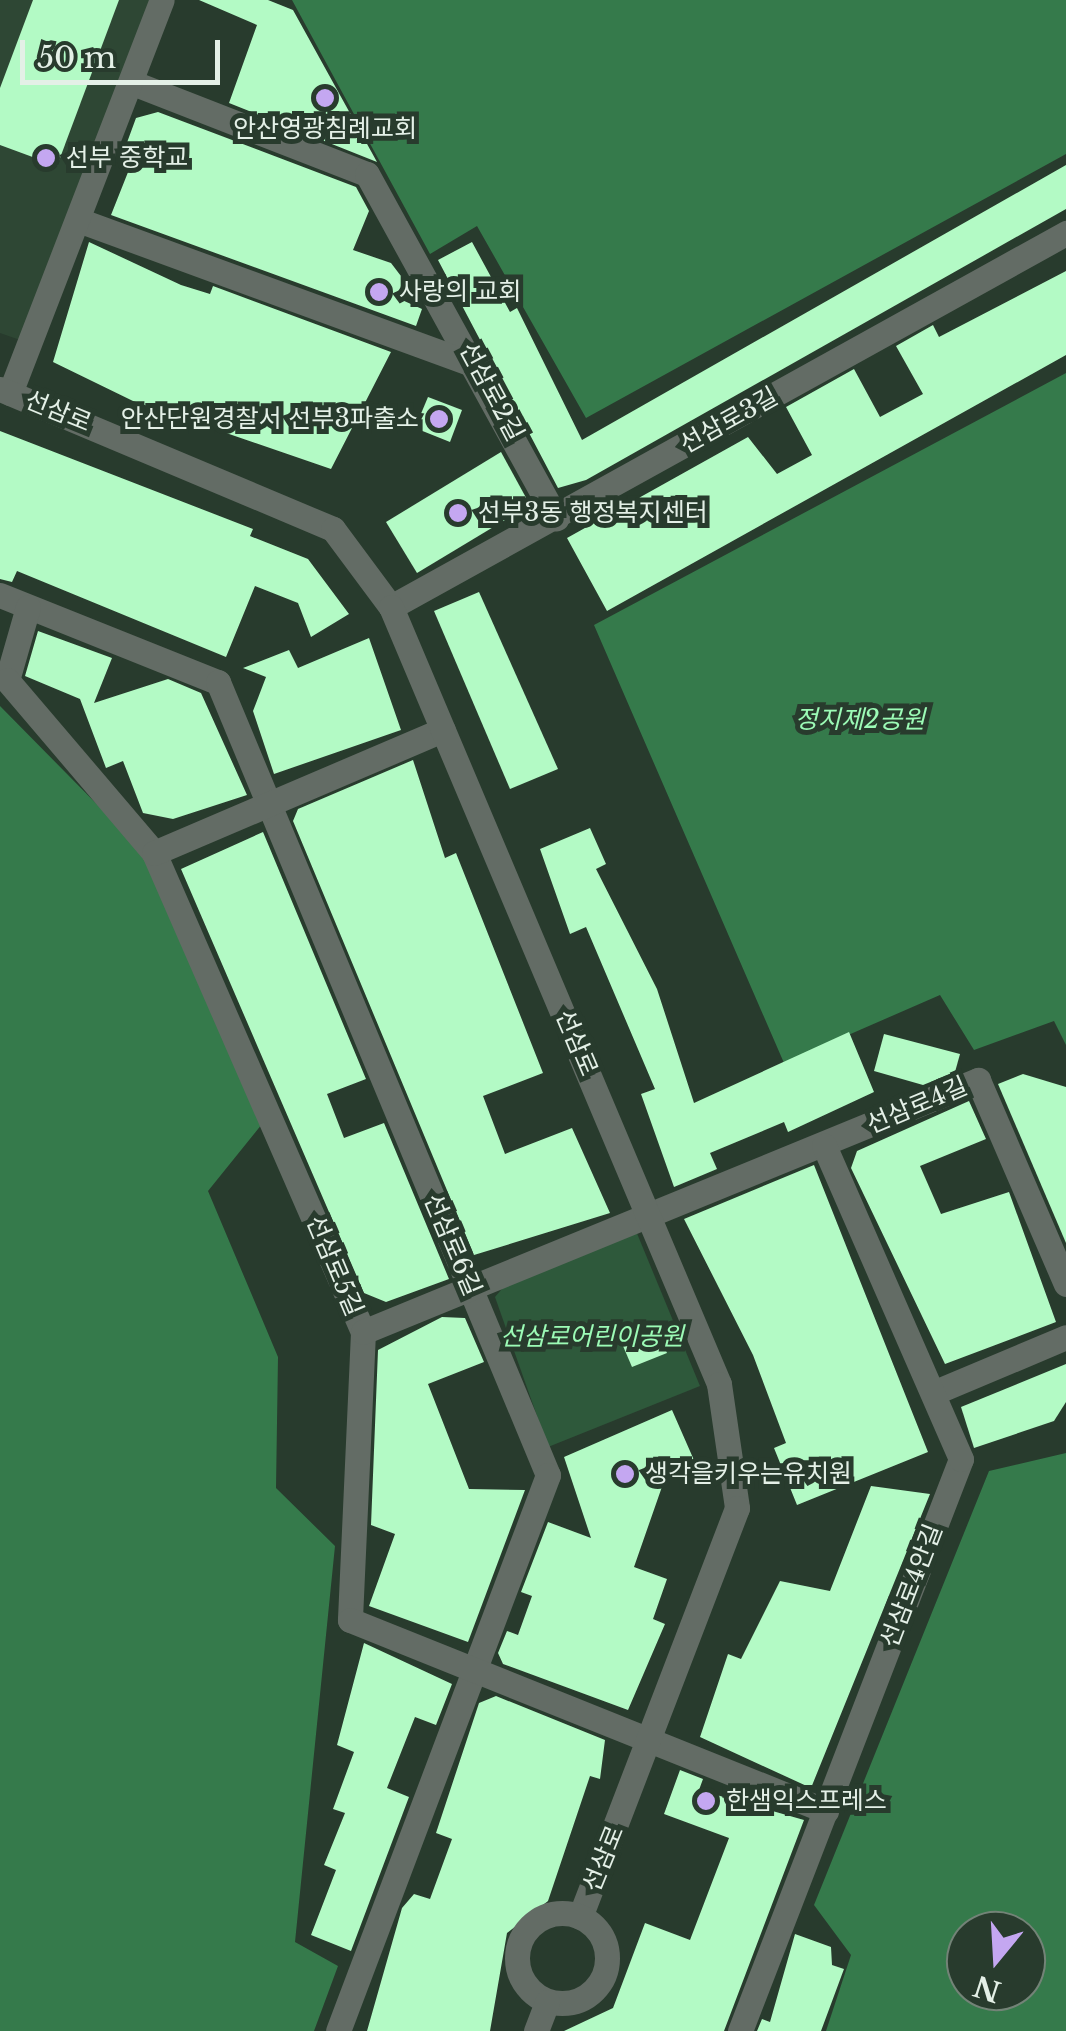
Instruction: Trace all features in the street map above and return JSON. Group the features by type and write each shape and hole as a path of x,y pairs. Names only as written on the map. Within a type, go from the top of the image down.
{"street":[{"path":"5,391 82,222 162,0"},
{"name":"선삼로2길","path":"133,83 367,174 480,367 556,518"},
{"path":"82,222 480,367"},
{"name":"선삼로3길","path":"391,607 1066,233"},
{"name":"선삼로","path":"5,391 333,530 391,607 719,1384 737,1508 651,1742 580,1916"},
{"name":"선삼로6길","path":"0,596 218,682 548,1474 338,2031"},
{"name":"선삼로5길","path":"28,606 7,680 154,852 362,1332 350,1620 826,1811"},
{"path":"154,852 443,730"},
{"name":"선삼로4길","path":"362,1332 651,1219 978,1080 1066,1284"},
{"name":"선삼로4안길","path":"740,2031 960,1458 824,1146"},
{"path":"933,1394 1066,1337"},
{"name":"선삼로","path":"580,1916 608,1952 602,1982 578,2001 548,2002 524,1984 519,1942 538,1920 580,1916"},
{"path":"536,2031 548,2002"}],"shaded area":[{"name":"선부 중학교","path":"0,0 153,0 20,340 0,333"}],"green space":[{"path":"292,0 1066,0 1066,154 586,418 477,226 430,254"},
{"name":"정지제2공원","path":"1066,373 1066,1045 1054,1021 974,1050 940,995 784,1063 594,625"},
{"path":"0,706 139,847 262,1124 208,1191 278,1357 276,1488 335,1546 295,1942 338,1966 314,2031 0,2031"},
{"name":"선삼로어린이공원","path":"636,1231 700,1386 548,1447 495,1297 507,1283"},
{"path":"1066,1453 1066,2031 826,2031 851,1955 814,1905 989,1471"}],"building":[{"path":"33,0 119,0 57,166 0,145 0,88"},
{"path":"199,0 268,0 293,10 377,162 229,103 257,25"},
{"path":"158,112 356,187 369,211 353,250 391,263 407,284 402,300 422,309 416,326 111,215 136,152 125,148 136,118"},
{"path":"1066,165 1066,209 586,480 558,488 438,260 472,242 510,312 517,308 582,440"},
{"path":"89,242 181,285 210,294 213,286 391,352 331,469 133,401 53,362"},
{"path":"1066,271 1066,355 607,611 567,538 748,437 777,474 812,455 786,407 854,369 880,417 923,394 896,346 933,325 939,337"},
{"name":"안산단원경찰서 선부3파출소","path":"428,397 462,410 450,442 415,428"},
{"path":"0,431 253,529 250,536 308,559 349,614 311,637 298,603 255,586 226,657 17,571 12,582 0,579"},
{"name":"선부3동 행정복지센터","path":"501,452 530,505 417,573 386,522"},
{"path":"479,592 558,769 510,789 434,611"},
{"path":"38,631 112,658 94,703 168,679 201,693 247,795 173,819 143,813 123,761 106,768 80,699 25,676"},
{"path":"369,638 401,730 274,774 253,711 266,677 243,668 289,650 298,668"},
{"path":"413,760 445,858 456,853 543,1073 483,1096 505,1154 572,1128 610,1213 474,1255 293,821 298,809"},
{"path":"590,828 606,864 596,869 657,989 694,1103 849,1032 874,1092 788,1132 784,1122 710,1153 717,1169 674,1187 641,1094 655,1089 586,927 570,934 540,849"},
{"path":"263,832 366,1079 327,1094 344,1138 384,1123 449,1279 386,1302 364,1293 181,869"},
{"path":"884,1034 960,1054 955,1072 923,1085 874,1071"},
{"path":"1023,1074 1066,1087 1066,1243 998,1084"},
{"path":"969,1101 986,1139 920,1166 941,1214 1009,1192 1056,1322 945,1364 851,1168 857,1151"},
{"path":"814,1165 928,1452 797,1505 774,1448 786,1443 753,1355 684,1219"},
{"path":"442,1317 465,1318 484,1362 428,1384 469,1489 525,1490 468,1642 369,1606 395,1534 371,1525 378,1350"},
{"path":"655,1324 667,1353 632,1367 620,1339"},
{"path":"1066,1364 1066,1402 1054,1421 974,1448 961,1407"},
{"path":"672,1410 697,1467 664,1481 634,1567 667,1579 653,1619 665,1624 628,1710 503,1664 498,1653 507,1631 518,1635 532,1596 521,1592 548,1522 591,1538 564,1457"},
{"path":"871,1486 930,1494 811,1788 700,1737 728,1654 741,1659 780,1581 830,1591"},
{"path":"364,1643 452,1684 436,1725 415,1717 387,1788 409,1797 351,1951 311,1935 336,1870 324,1865 345,1813 333,1809 354,1752 337,1745"},
{"path":"496,1696 605,1740 600,1779 590,1776 548,1901 507,1933 490,2031 367,2031 402,1908 414,1894 430,1899 452,1839 436,1833 479,1703"},
{"path":"680,1770 703,1779 699,1790 804,1820 724,2031 564,2031 613,2008 645,1923 690,1940 729,1838 664,1814"},
{"path":"795,1934 831,1947 832,1965 844,1969 821,2031 757,2031 762,2019 770,2022"}],"place":[{"name":"안산영광침례교회","path":"325,98"},
{"name":"선부 중학교","path":"46,158"},
{"name":"사랑의 교회","path":"379,292"},
{"name":"안산단원경찰서 선부3파출소","path":"439,419"},
{"name":"선부3동 행정복지센터","path":"458,513"},
{"name":"생각을키우는유치원","path":"625,1474"},
{"name":"한샘익스프레스","path":"706,1801"}]}
